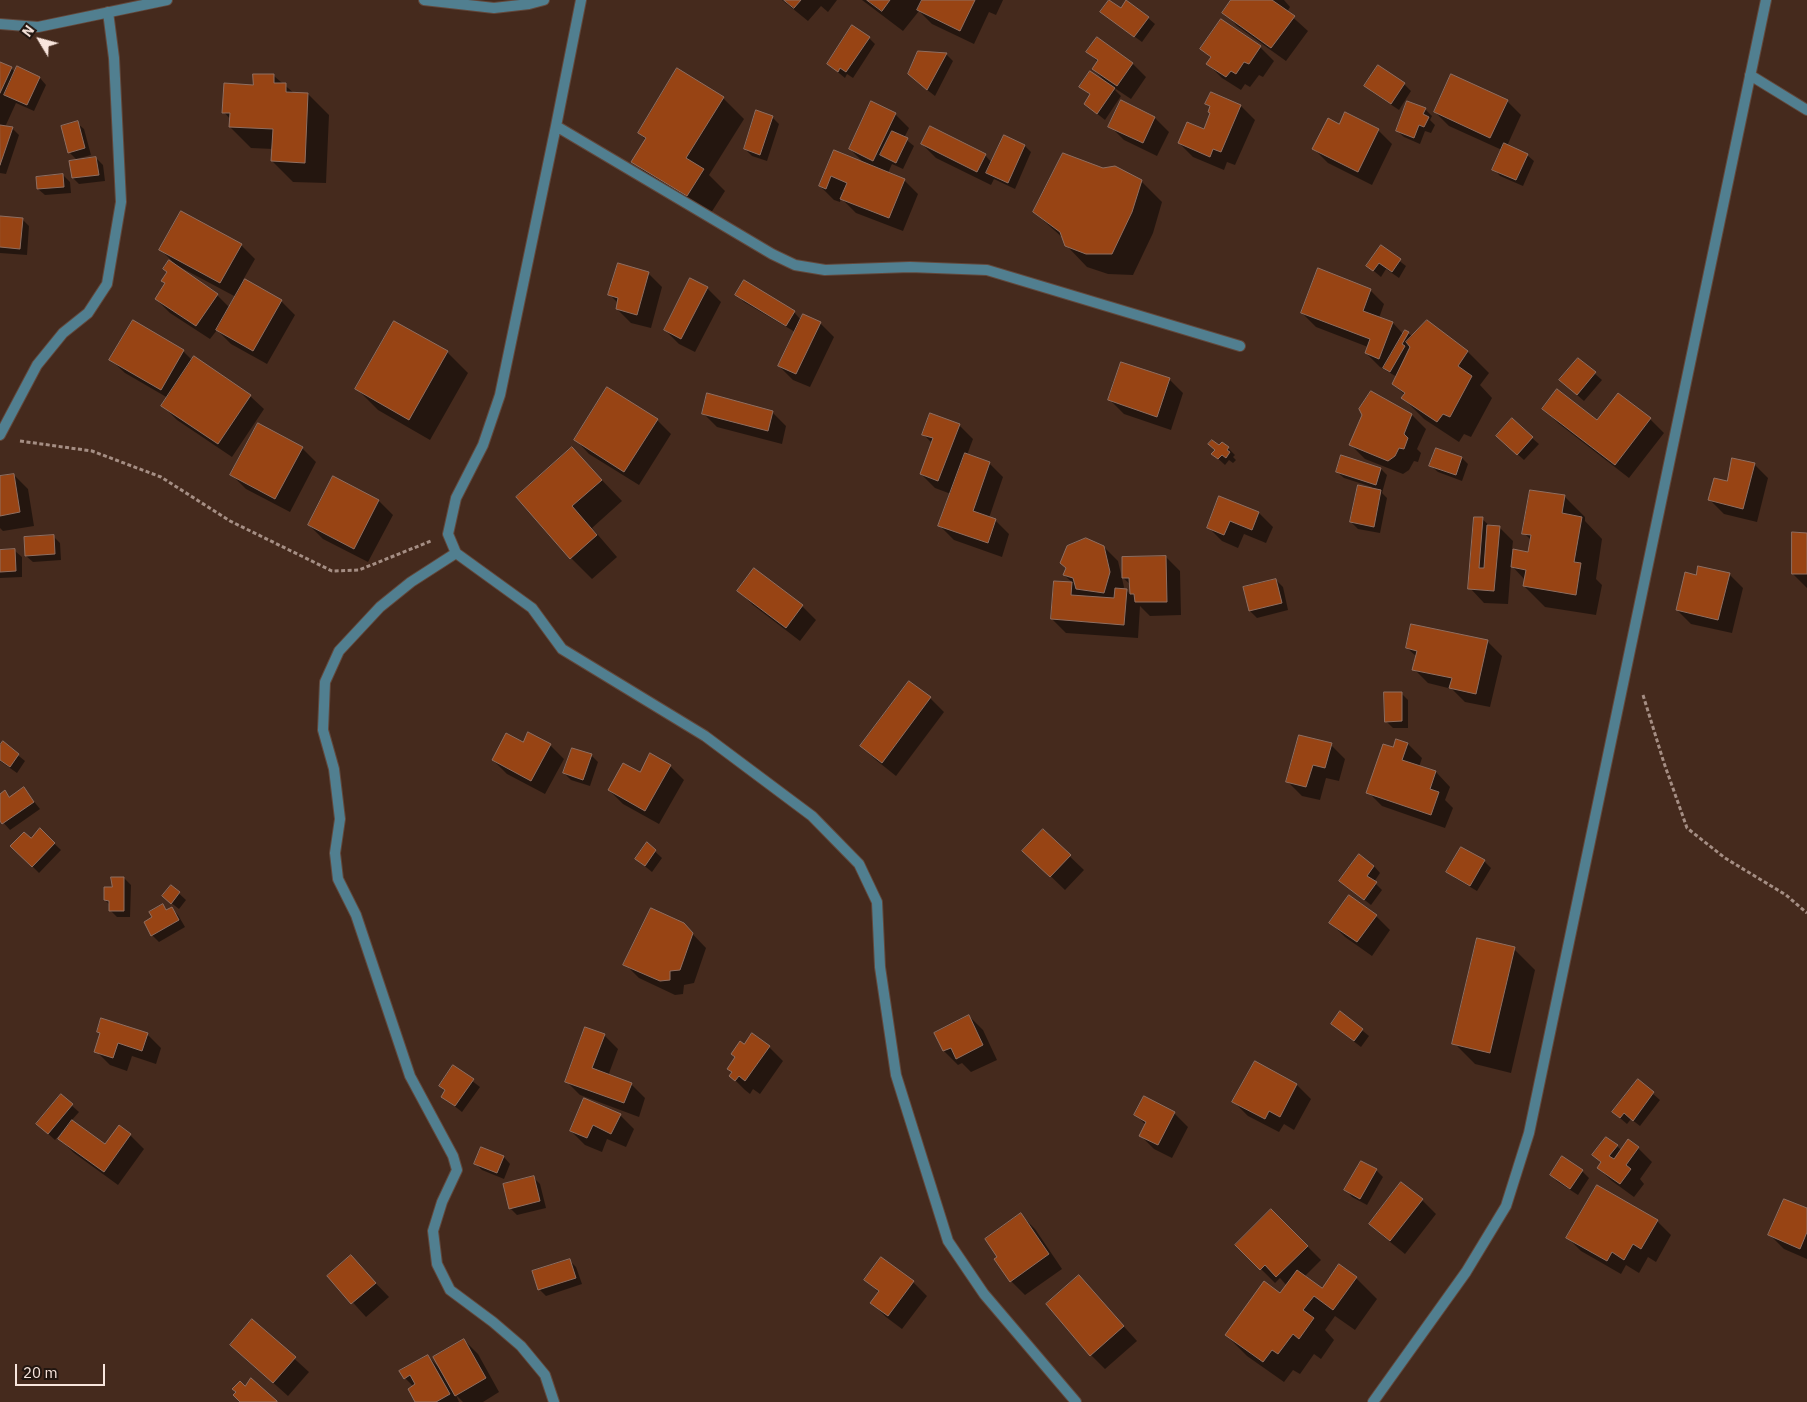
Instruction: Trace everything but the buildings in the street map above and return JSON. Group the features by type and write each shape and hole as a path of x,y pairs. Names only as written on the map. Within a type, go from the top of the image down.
{"street":[{"path":"0,24 38,27 167,0"},
{"path":"424,0 494,8 529,4 544,0"},
{"path":"581,0 500,395 484,445 456,498 448,534 456,553 532,608 562,650 705,736 812,816 859,864 877,902 880,967 896,1075 948,1241 984,1294 1076,1402"},
{"path":"1373,1402 1466,1272 1506,1206 1529,1133 1766,0"},
{"path":"0,434 37,365 63,334 88,313 107,284 121,202 114,58 108,12"},
{"path":"1750,75 1807,110"},
{"path":"556,126 764,249 795,265 825,270 910,267 987,270 1240,346"},
{"path":"456,553 411,582 380,606 339,651 325,682 323,730 334,769 340,820 335,853 338,879 356,915 410,1076 453,1156 457,1170 442,1202 433,1232 437,1264 450,1290 493,1322 521,1346 545,1375 554,1402"}],"path":[{"path":"14,440 92,451 161,477 230,521 275,542 310,562 332,571 359,570 448,534"},
{"path":"1641,689 1687,828 1724,858 1786,894 1807,913"}]}
